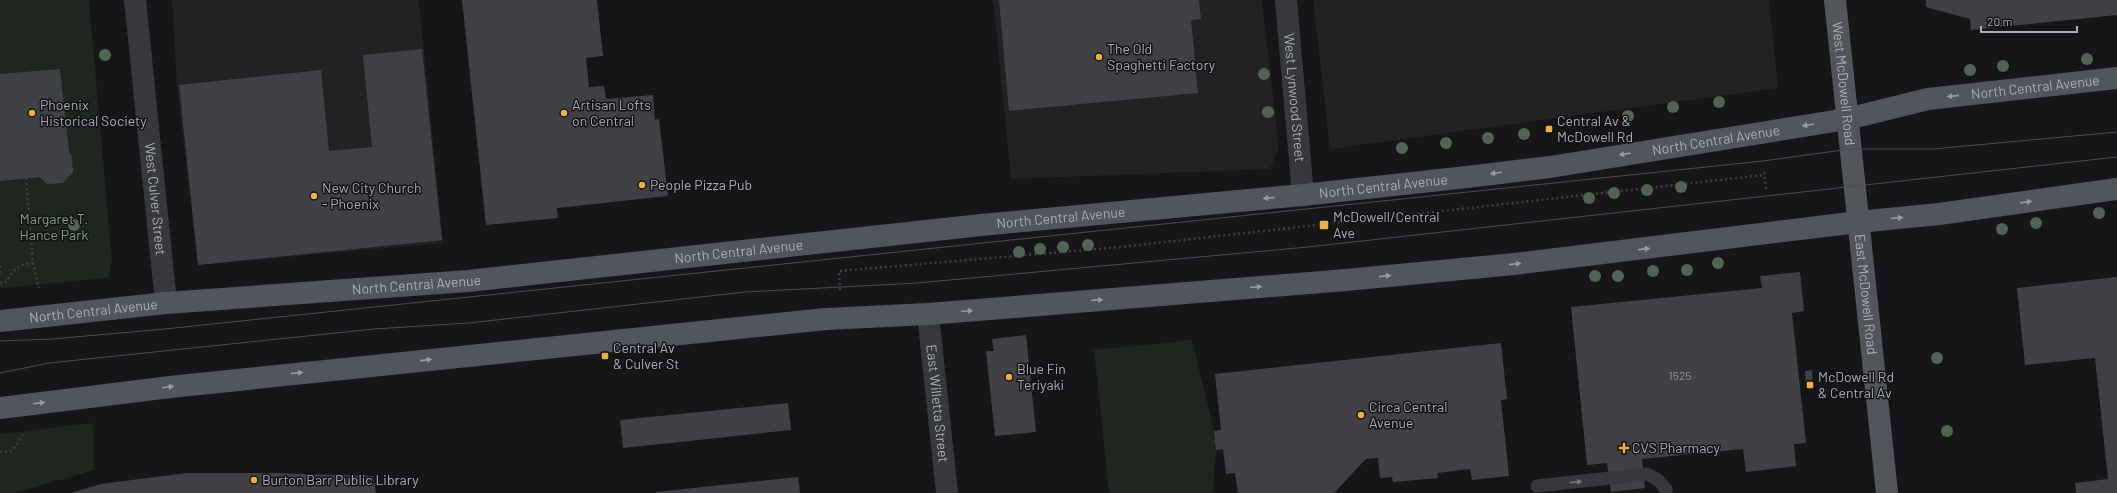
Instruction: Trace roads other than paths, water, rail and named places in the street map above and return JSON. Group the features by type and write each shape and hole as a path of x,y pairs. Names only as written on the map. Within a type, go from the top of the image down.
{"main road":[{"name":"West McDowell Road","path":"1835,0 1852,167"},
{"name":"North Central Avenue","path":"0,321 166,303 468,281 981,225 1304,195 1550,166 1847,119 1928,99 2117,78"},
{"name":"East McDowell Road","path":"1852,167 1887,493"},
{"path":"0,408 170,387 826,319 928,314 1346,280 1571,258 1858,222 1939,214 2117,189"}],"street":[{"name":"West Culver Street","path":"135,0 166,303"},
{"name":"West Lynwood Street","path":"1286,0 1304,195"},
{"name":"East Willetta Street","path":"928,314 947,493"}],"lane":[{"path":"1537,486 1647,474 1658,480 1666,489 1666,493"}],"tram line":[{"path":"0,341 52,339 165,329 1763,161 1850,149 1933,149 2117,132"},
{"path":"0,373 49,363 374,329 469,323 745,292 917,283 1308,247 2117,157"}],"place":[{"name":"The Old Spaghetti Factory","path":"1099,57"},
{"name":"Phoenix Historical Society","path":"32,113"},
{"name":"Artisan Lofts on Central","path":"564,113"},
{"name":"Central Av & McDowell Rd","path":"1549,129"},
{"name":"People Pizza Pub","path":"642,185"},
{"name":"New City Church - Phoenix","path":"314,196"},
{"name":"McDowell/Central Ave","path":"1324,225"},
{"name":"Central Av & Culver St","path":"605,356"},
{"name":"Blue Fin Teriyaki","path":"1009,377"},
{"name":"McDowell Rd & Central Av","path":"1810,385"},
{"name":"Circa Central Avenue","path":"1361,415"},
{"name":"CVS Pharmacy","path":"1624,448"},
{"name":"Burton Barr Public Library","path":"254,480"}],"park label":[{"name":"Margaret T. Hance Park","path":"54,228"}]}
